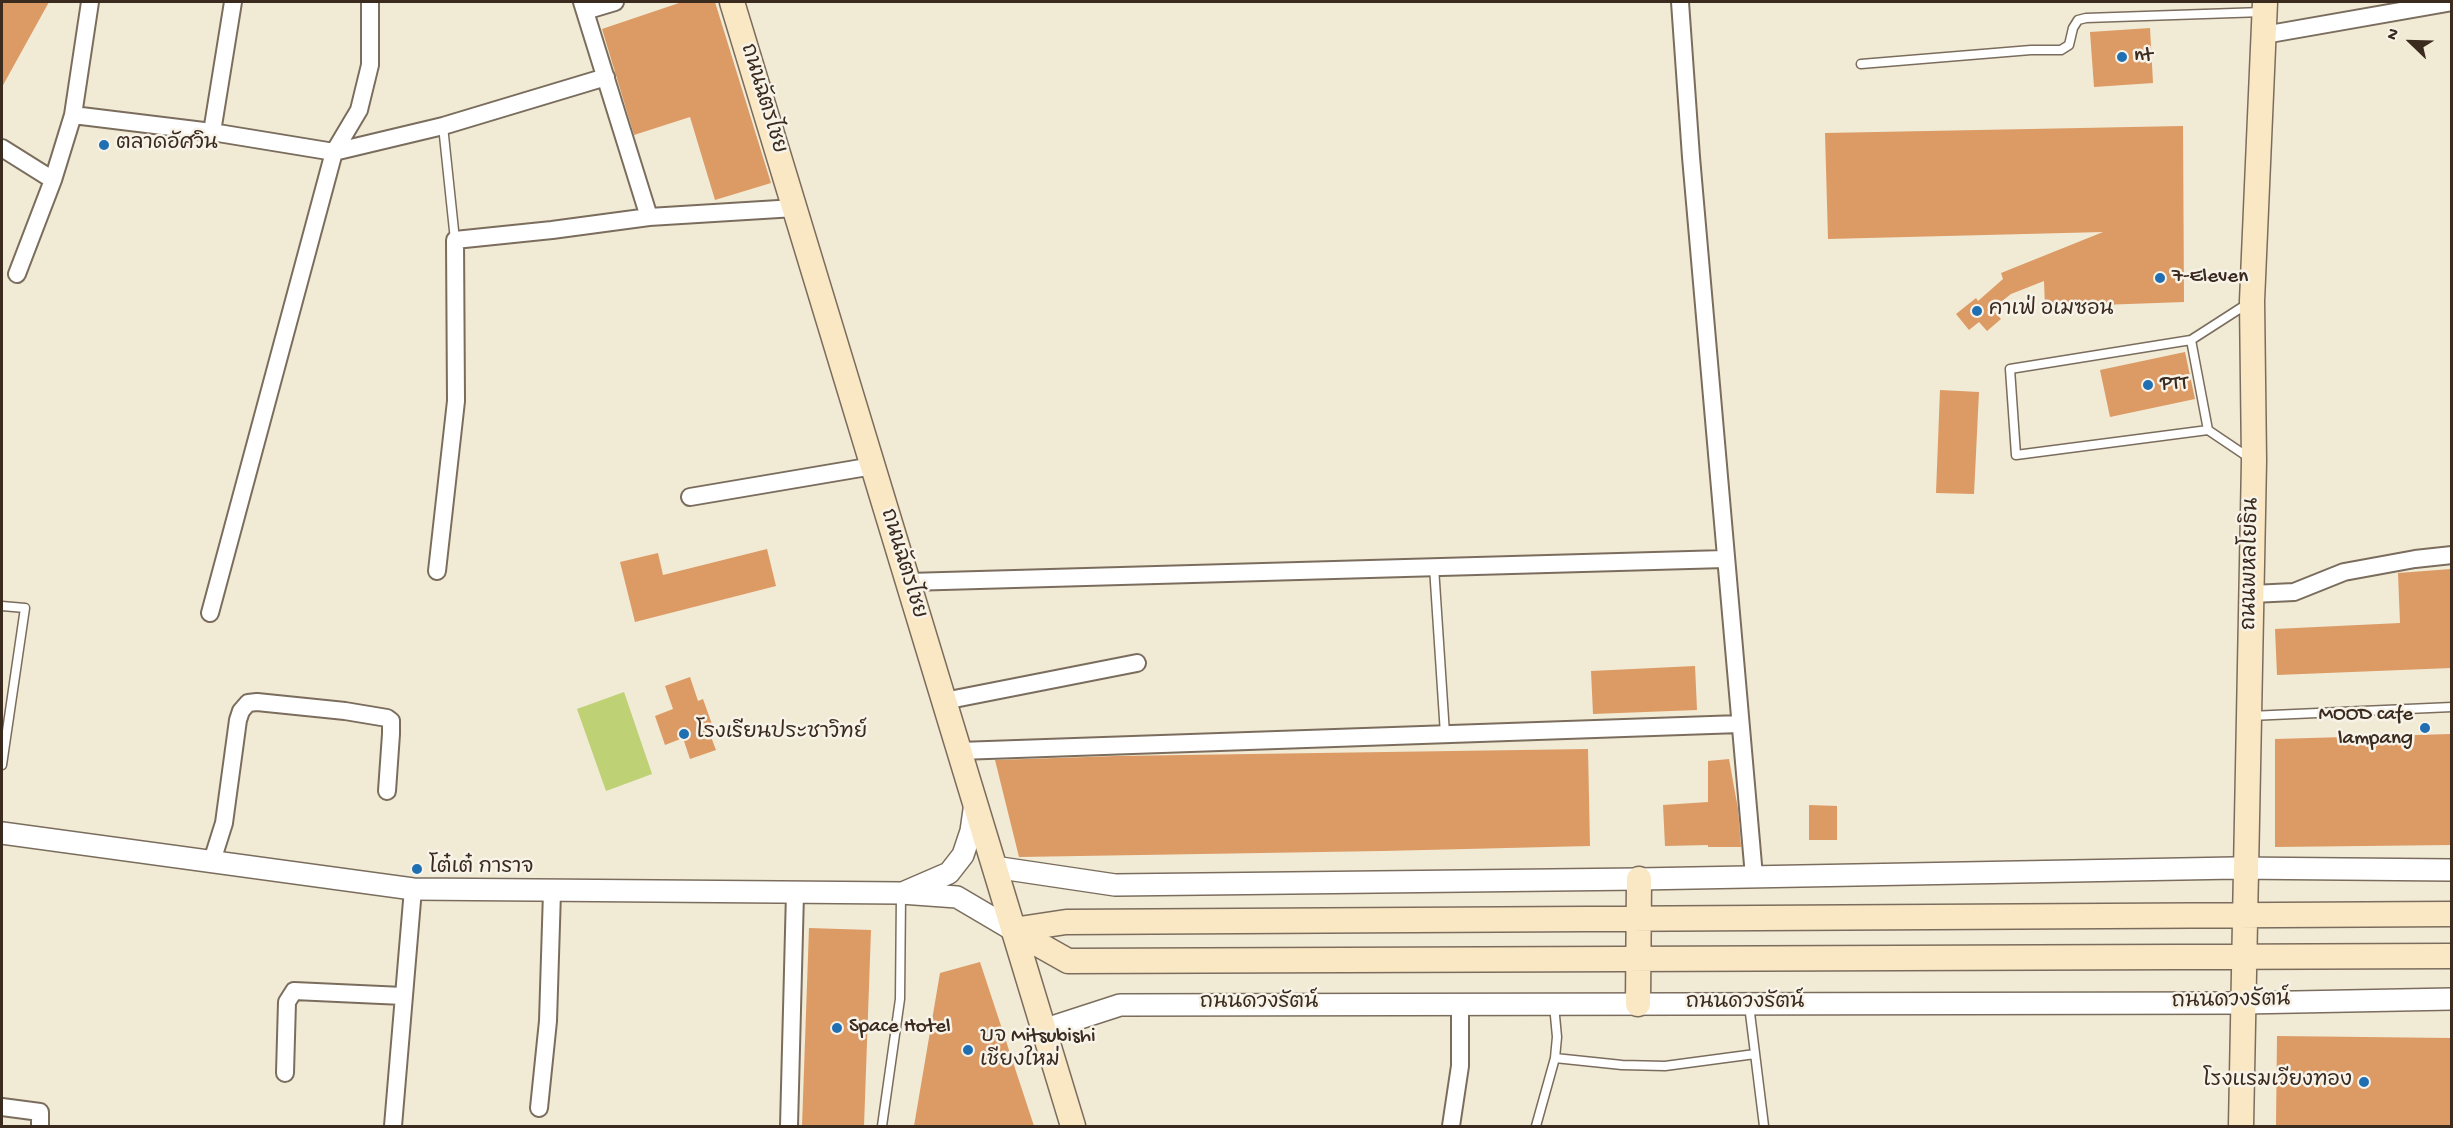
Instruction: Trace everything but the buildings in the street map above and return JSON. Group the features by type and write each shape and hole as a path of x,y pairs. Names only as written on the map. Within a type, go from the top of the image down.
{"main road":[{"name":"ถนนฉัตรไชย","path":"732,2 1073,1126"},
{"name":"ถนนพหลโยธิน","path":"2241,1126 2254,461 2252,301 2265,16"},
{"path":"1638,1004 1639,879"},
{"path":"1013,930 1066,922 1638,921 2451,914"},
{"path":"1013,930 1068,961 2451,956"}],"street":[{"path":"17,274 53,180 73,115 90,2"},
{"path":"212,132 233,2"},
{"path":"210,613 334,152 359,110 370,65 370,2"},
{"path":"615,2 584,6 649,217"},
{"path":"1680,2 1725,559 1754,876"},
{"path":"2265,16 2451,2"},
{"path":"73,115 212,132 334,152 443,126 606,77"},
{"path":"2,148 53,180"},
{"path":"436,571 456,400 455,240 649,217 795,208"},
{"path":"690,497 873,466"},
{"path":"2252,594 2294,592 2344,572 2451,555"},
{"path":"908,582 1725,559"},
{"path":"944,701 1137,663"},
{"path":"212,861 224,823 238,720 241,711 248,703 314,707 380,715 387,718 391,721 387,790"},
{"path":"959,751 1740,724"},
{"path":"901,893 949,873 963,855 969,839 975,803"},
{"path":"2,833 413,890 901,893 957,897 1013,930"},
{"path":"994,867 1115,885 1639,879 2246,868 2451,870"},
{"path":"393,1126 413,890"},
{"path":"539,1108 548,1021 552,892"},
{"path":"789,1126 795,893"},
{"path":"285,1073 287,1002 294,991 403,996"},
{"name":"ถนนดวงรัตน์","path":"1043,1030 1120,1005 2244,1003 2451,999"},
{"path":"1451,1126 1460,1066 1460,1004"},
{"path":"2,1107 40,1112 40,1126"}],"lane":[{"path":"1861,64 2031,50 2061,50 2069,45 2073,28 2078,20 2086,18 2265,16"},
{"path":"443,126 455,240"},
{"path":"2252,301 2191,340 2010,369 2016,455 2208,430 2254,461"},
{"path":"2191,340 2208,430"},
{"path":"1434,567 1445,734"},
{"path":"2,606 25,608 2,765"},
{"path":"2250,716 2451,707"},
{"path":"882,1126 900,999 901,893"},
{"path":"1536,1126 1555,1058 1557,1037 1554,1004"},
{"path":"1749,1004 1764,1126"},
{"path":"1555,1058 1622,1065 1665,1066 1755,1054"}],"green space":[{"path":"624,692 652,774 606,791 577,709"}],"place":[{"name":"nt","path":"2122,57"},
{"name":"ตลาดอัศวิน","path":"104,145"},
{"name":"7-Eleven","path":"2160,278"},
{"name":"คาเฟ่ อเมซอน","path":"1977,311"},
{"name":"PTT","path":"2148,385"},
{"name":"MOOD cafe lampang","path":"2425,728"},
{"name":"โรงเรียนประชาวิทย์","path":"684,734"},
{"name":"โต๋เต๋ การาจ","path":"417,869"},
{"name":"Space Hotel","path":"837,1028"},
{"name":"บจ Mitsubishi เชียงใหม่","path":"968,1050"},
{"name":"โรงแรมเวียงทอง","path":"2364,1082"}]}
